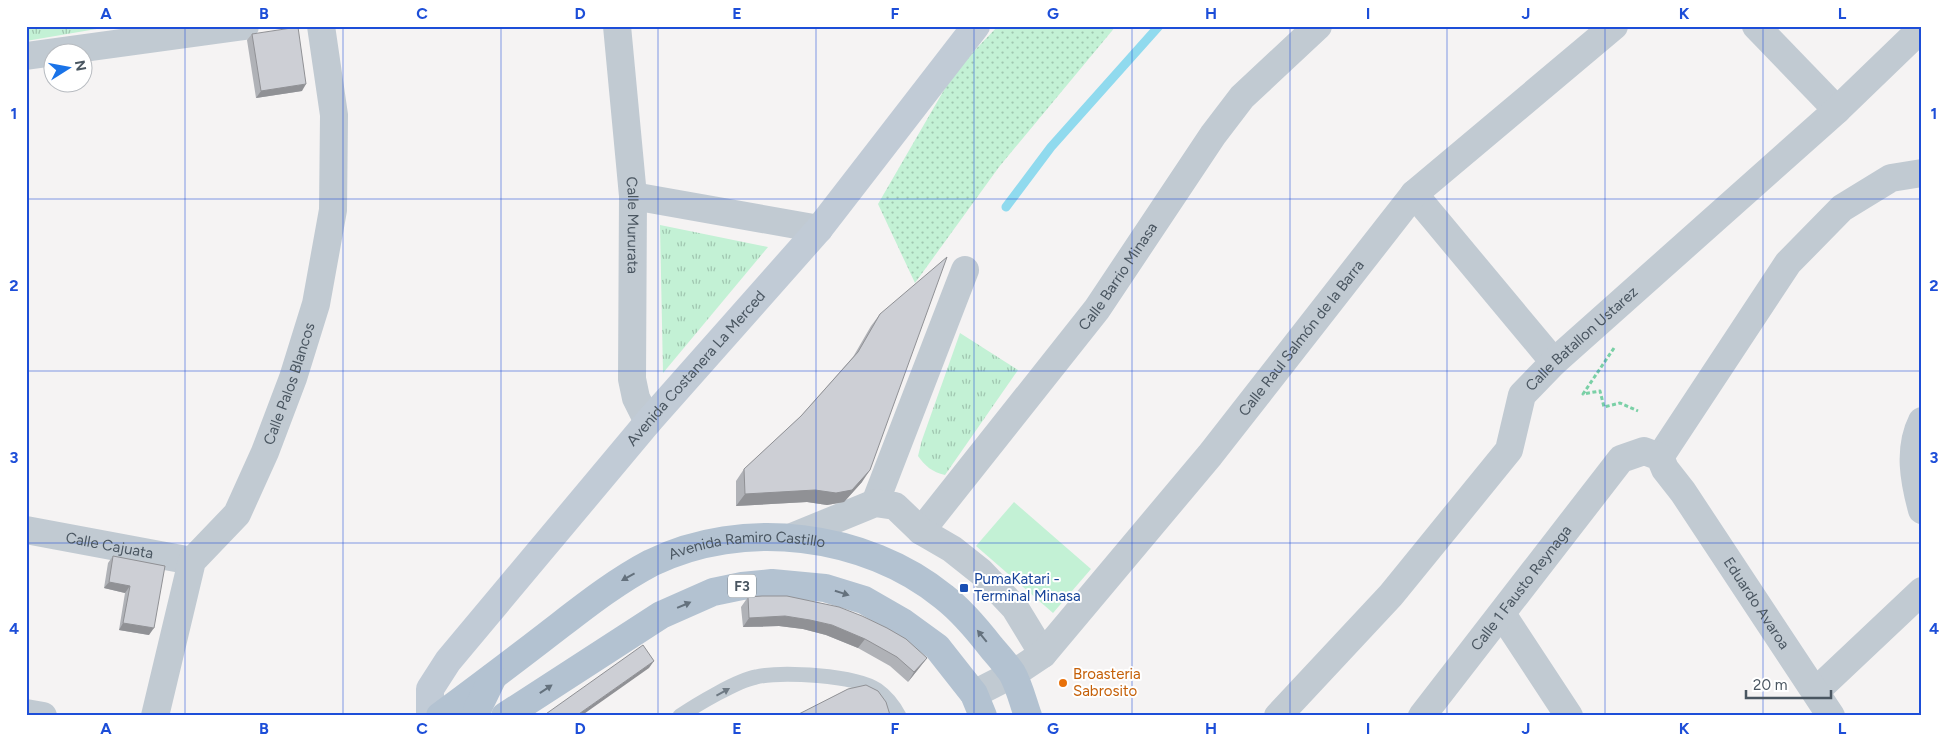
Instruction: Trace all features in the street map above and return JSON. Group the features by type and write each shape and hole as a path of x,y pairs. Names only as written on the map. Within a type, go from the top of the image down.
{"main road":[{"name":"Avenida Costanera La Merced","path":"430,716 430,689 448,661 648,422 819,229 976,26"},
{"name":"Avenida Ramiro Castillo","path":"440,716 608,588 653,563 705,544 754,538 792,537 841,546 876,558 913,575 945,597 974,626 1012,674 1028,716"},
{"name":"F3","path":"505,716 661,615 713,592 742,586 772,583 825,588 864,600 904,623 937,647 978,705"},
{"path":"477,716 477,710 494,676"}],"street":[{"path":"26,56 245,26"},
{"name":"Calle Palos Blancos","path":"192,561 237,514 265,452 293,378 316,304 333,210 334,115 321,26"},
{"name":"Calle Mururata","path":"617,26 633,196 632,379 636,398 648,422"},
{"name":"Calle Barrio Minasa","path":"921,531 1097,309 1213,136 1242,97 1318,26"},
{"name":"Calle Raul Salmón de la Barra","path":"978,705 1012,674 1043,654 1210,455 1414,194 1614,26"},
{"path":"1756,26 1837,110"},
{"name":"Calle Batallon Ustarez","path":"1278,716 1391,594 1509,450 1522,395 1554,362 1837,110 1922,28"},
{"path":"1660,457 1788,263 1842,208 1891,178 1922,173"},
{"path":"1414,194 1554,362"},
{"path":"633,196 819,229"},
{"path":"875,503 965,270"},
{"path":"1922,421 1916,433 1913,460 1916,491 1922,510"},
{"name":"Calle 1 Fausto Reynaga","path":"1422,716 1621,459 1644,451 1660,457"},
{"name":"Eduardo Avaroa","path":"1660,457 1665,469 1683,492 1831,716"},
{"path":"792,537 875,503 895,506 921,531 952,549 981,572 1015,608 1043,654"},
{"name":"Calle Cajuata","path":"26,530 192,561"},
{"path":"155,716 192,561"},
{"path":"1816,691 1922,591"},
{"path":"1502,614 1568,716"},
{"path":"26,713 43,716"}],"lane":[{"path":"680,716 729,688 755,677 789,674 855,681 876,689 892,703 899,716"}],"path":[{"path":"1616,346 1583,394 1600,391 1604,407 1620,403 1638,411"}],"green space":[{"path":"26,26 114,26 26,41"},
{"path":"998,26 1116,26 999,167 915,283 878,204 955,71"},
{"path":"660,225 768,247 663,373"},
{"path":"960,333 1018,370 945,475 929,468 918,456"},
{"path":"1014,502 1091,569 1053,613 976,546"}],"building":[{"path":"298,27 306,84 261,91 252,34"},
{"path":"947,257 870,470 852,490 836,493 815,490 745,494 744,469 801,416 858,352 880,314"},
{"path":"113,556 165,566 154,628 123,623 130,586 109,582"},
{"path":"787,596 839,607 862,616 906,639 927,658 914,672 897,657 865,639 832,625 785,616 749,618 748,597"},
{"path":"643,645 654,661 576,716 543,716"},
{"path":"866,685 878,691 886,702 890,716 795,716 848,689"}],"waterway":[{"path":"1006,207 1051,147 1159,26"}],"place":[{"name":"PumaKatari - Terminal Minasa","path":"964,588"},
{"name":"Broasteria Sabrosito","path":"1063,683"}]}
